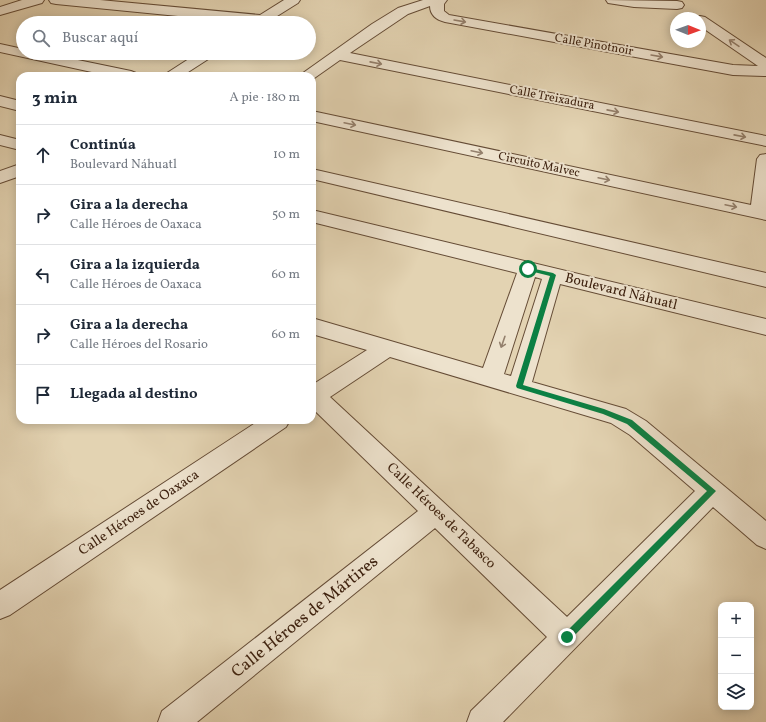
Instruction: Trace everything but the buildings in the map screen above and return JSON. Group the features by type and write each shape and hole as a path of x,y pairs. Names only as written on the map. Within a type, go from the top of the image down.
{"street":[{"path":"0,11 37,0"},
{"path":"56,0 214,16"},
{"path":"267,16 293,0"},
{"path":"314,72 403,12 436,0"},
{"name":"Calle Pinotnoir","path":"440,0 437,3 437,12 445,18 733,70 766,71"},
{"path":"614,0 634,3 673,2 687,12"},
{"path":"139,16 150,9"},
{"path":"706,24 766,65"},
{"path":"0,48 16,51"},
{"name":"Calle Treixadura","path":"337,55 766,141"},
{"path":"55,60 112,72"},
{"path":"178,72 197,60"},
{"path":"0,101 16,105"},
{"name":"Circuito Malvec","path":"316,117 762,213"},
{"path":"0,140 16,144"},
{"path":"762,213 766,159"},
{"path":"0,178 16,171"},
{"path":"316,175 766,280"},
{"name":"Boulevard Náhuatl","path":"316,217 766,327"},
{"path":"490,378 528,269"},
{"path":"519,386 553,275"},
{"path":"316,327 604,411 629,422 766,537"},
{"path":"316,395 387,348"},
{"name":"Calle Héroes de Tabasco","path":"316,400 567,637"},
{"name":"Calle Héroes de Oaxaca","path":"0,606 272,424"},
{"path":"482,722 712,491"},
{"name":"Calle Héroes de Mártires","path":"173,722 436,512"}],"route":[{"path":"528,269 553,275 519,386 618,416 638,428 712,491 567,637"}]}
